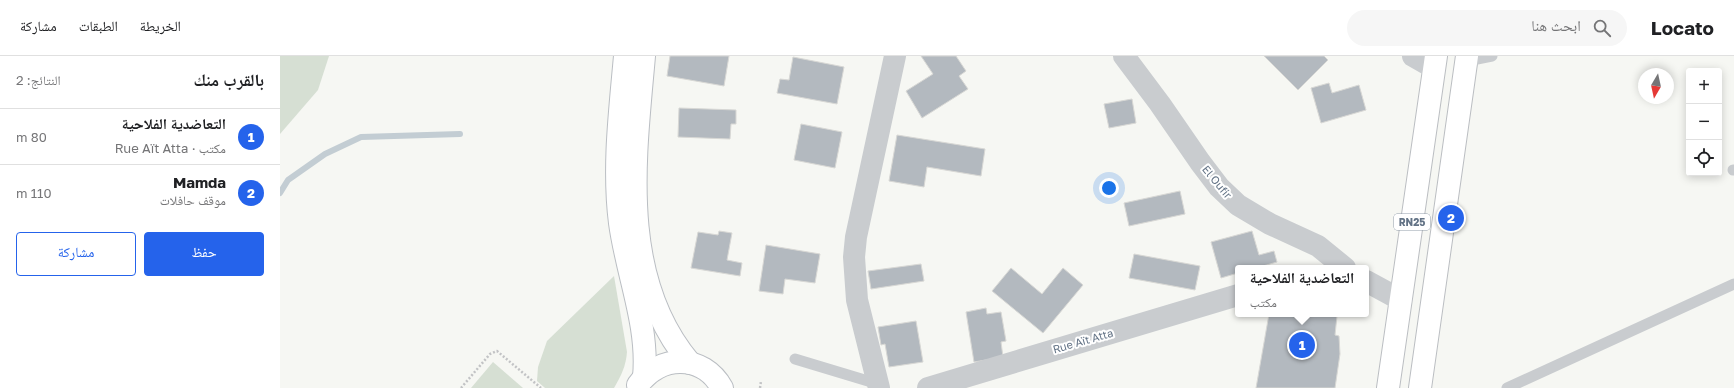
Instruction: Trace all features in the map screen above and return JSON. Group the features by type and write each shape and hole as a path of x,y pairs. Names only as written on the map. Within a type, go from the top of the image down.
{"street":[{"path":"625,56 617,149 617,186 620,224 643,334 645,353 640,382"},
{"path":"644,56 636,148 635,183 637,218 642,253 649,286 661,319 679,350 690,363"},
{"path":"878,386 857,300 854,257 856,237 895,56"},
{"name":"El Oufir","path":"1124,56 1160,104 1200,162 1219,186 1238,205 1266,222 1318,246 1341,265"},
{"path":"1413,56 1435,62"},
{"name":"RN25","path":"1420,388 1467,59"},
{"name":"RN25","path":"1388,388 1435,62"},
{"path":"1369,283 1401,300"},
{"name":"Rue Aït Atta","path":"928,388 1235,296"},
{"path":"640,382 657,367 673,362 690,363 708,371 724,388"}],"lane":[{"path":"1467,59 1492,56"},
{"path":"1507,388 1734,284"},
{"path":"795,358 878,386"}],"path":[{"path":"460,388 490,354 496,351 541,388"},
{"path":"760,388 761,381"}],"shaded area":[{"path":"280,56 329,56 318,90 280,134"},
{"path":"614,276 627,352 623,371 614,388 545,388 537,381 538,367 547,341"},
{"path":"493,362 523,388 471,388"}],"building":[{"path":"670,56 729,56 724,86 667,76"},
{"path":"921,56 956,56 966,71 959,76 968,89 922,118 906,91 933,74"},
{"path":"1264,56 1324,56 1328,60 1298,90"},
{"path":"793,57 844,67 837,104 777,93 780,79 789,80"},
{"path":"1329,83 1332,93 1359,85 1366,110 1321,123 1311,88"},
{"path":"1132,99 1136,123 1109,128 1104,104"},
{"path":"679,108 736,110 736,124 731,124 730,139 678,137"},
{"path":"801,124 842,132 835,168 794,160"},
{"path":"897,135 985,149 981,176 927,167 924,187 889,181"},
{"path":"1180,191 1185,214 1129,226 1124,203"},
{"path":"719,231 732,233 727,260 742,263 740,276 691,268 698,232 718,235"},
{"path":"1252,231 1259,255 1274,251 1277,262 1266,265 1235,265 1235,274 1221,278 1211,242"},
{"path":"766,245 820,254 815,283 785,279 783,294 759,291"},
{"path":"1134,254 1200,266 1195,290 1129,278"},
{"path":"921,264 924,281 871,289 868,271"},
{"path":"1011,268 1042,294 1063,268 1083,285 1043,333 992,291"},
{"path":"986,308 987,314 1001,312 1006,341 1001,342 1003,357 974,362 966,312"},
{"path":"1268,317 1337,317 1335,335 1339,336 1340,354 1335,388 1256,388"},
{"path":"916,321 923,362 889,367 885,344 881,345 878,327"}],"waterway":[{"path":"280,193 288,180 325,154 361,137 460,134"}],"place":[{"name":"Mamda","path":"1451,218"},
{"name":"التعاضدية الفلاحية","path":"1302,345"}]}
